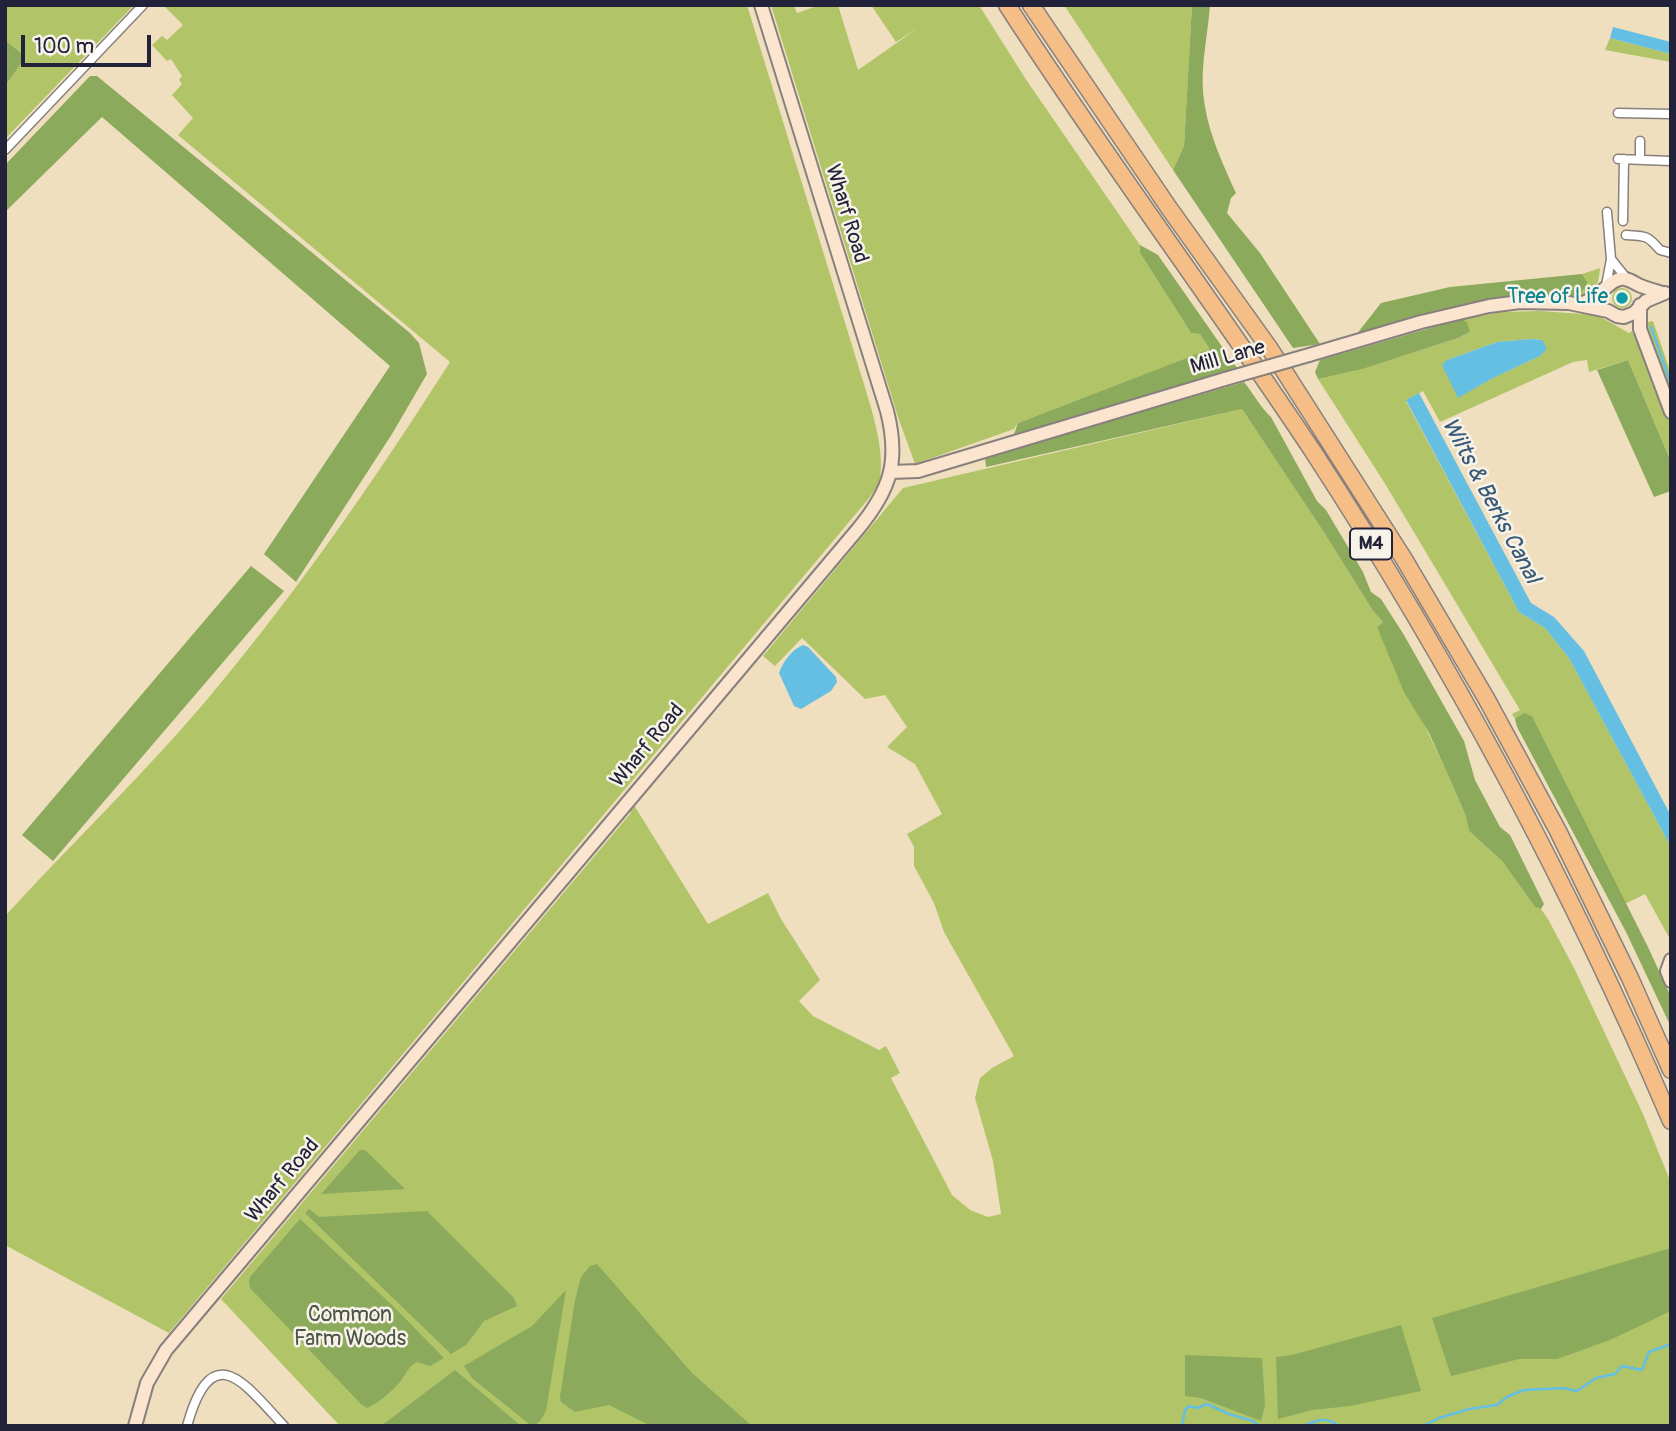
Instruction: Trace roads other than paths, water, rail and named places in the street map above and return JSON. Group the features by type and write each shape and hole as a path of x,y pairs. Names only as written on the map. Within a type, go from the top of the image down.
{"highway":[{"name":"M4","path":"1007,5 1247,353 1388,572 1467,706 1539,842 1610,983 1671,1121"},
{"name":"M4","path":"1031,5 1154,186 1270,349 1404,559 1486,698 1558,831 1630,978 1671,1070"}],"main road":[{"name":"Wharf Road","path":"135,1426 147,1383 166,1350 866,519 885,491 891,471 891,434 883,396 761,5"},
{"name":"Mill Lane","path":"1579,303 1592,300 1615,280 1632,282"},
{"path":"1632,282 1668,293"},
{"path":"1632,282 1642,294 1640,329 1671,412"},
{"path":"1605,290 1604,302 1608,310"},
{"path":"1621,317 1634,313 1640,305 1668,293"},
{"name":"Mill Lane","path":"891,471 918,471 1421,322 1482,307 1520,302 1579,303 1608,310 1640,329"}],"street":[{"path":"5,150 143,5"},
{"path":"1618,113 1671,114"},
{"path":"1640,141 1640,160"},
{"path":"1623,221 1621,159 1671,161"},
{"path":"1605,290 1611,258 1607,212"},
{"path":"1626,235 1649,237 1660,250 1671,253"},
{"path":"1611,258 1632,282"},
{"path":"187,1426 204,1386 214,1378 225,1375 240,1380 284,1426"}],"water":[{"path":"1613,27 1671,42 1671,54 1610,38"},
{"path":"1542,340 1547,349 1540,356 1458,398 1442,365 1447,360 1497,342"},
{"path":"1419,393 1531,603 1554,617 1584,651 1671,816 1671,847 1569,658 1545,628 1519,612 1406,400"},
{"path":"803,645 836,677 837,682 831,691 801,709 794,706 779,673 788,656"}],"waterway":[{"path":"1651,327 1671,384"},
{"path":"1423,1426 1469,1409 1497,1405 1507,1397 1524,1390 1563,1388 1577,1391 1596,1378 1615,1374 1622,1366 1642,1370 1649,1352 1671,1344"},
{"path":"1182,1426 1185,1410 1189,1406 1198,1408 1207,1404 1253,1421 1259,1426"},
{"path":"1303,1426 1321,1420 1339,1426"}],"place":[{"name":"Tree of Life","path":"1622,298"}],"water label":[{"name":"Wilts & Berks Canal","path":"1490,501"}],"park label":[{"name":"Common Farm Woods","path":"350,1328"}]}
